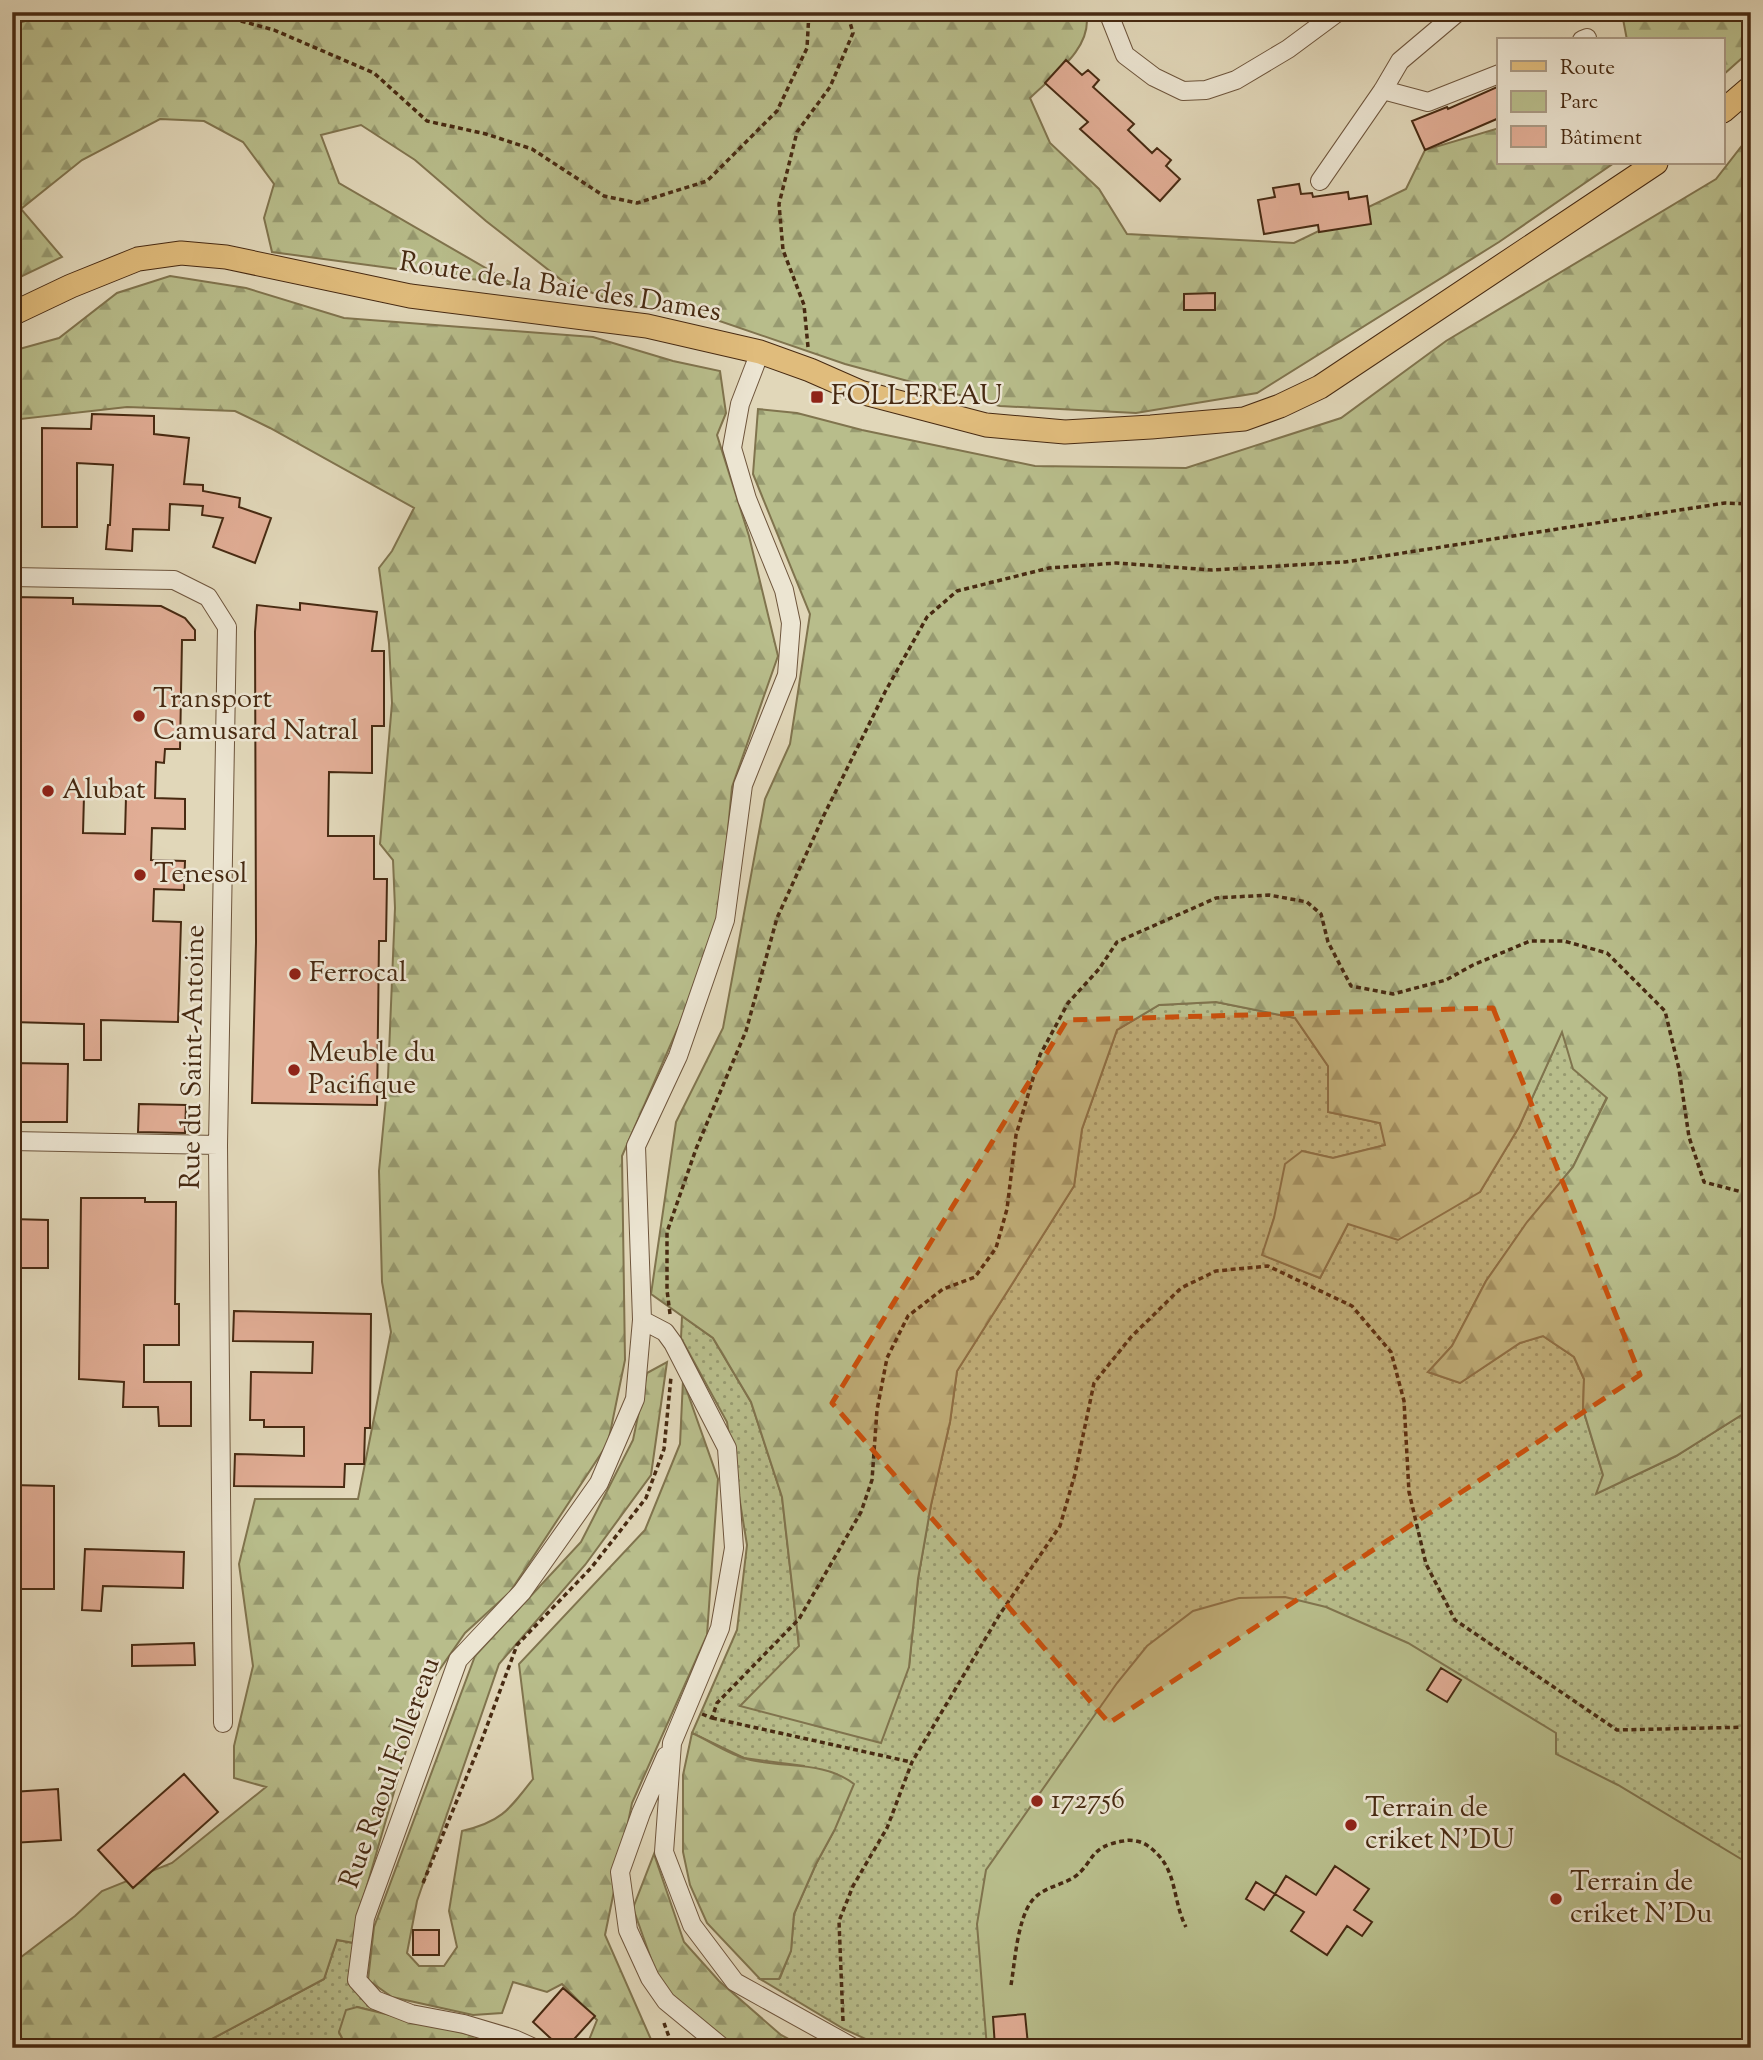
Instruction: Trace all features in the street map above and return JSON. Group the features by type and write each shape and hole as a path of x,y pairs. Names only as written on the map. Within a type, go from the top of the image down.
{"main road":[{"path":"1724,110 1751,87"},
{"name":"Route de la Baie des Dames","path":"12,314 138,259 181,253 226,257 410,296 648,326 760,352 860,392 986,425 1065,432 1152,428 1244,419 1320,387 1654,164"}],"street":[{"path":"1108,12 1125,55 1154,78 1183,91 1206,90 1236,80 1288,49 1338,12"},
{"path":"1320,181 1400,61 1458,12"},
{"path":"1383,90 1428,102 1497,75"},
{"name":"Rue Raoul Follereau","path":"534,2048 464,2024 411,2014 375,2000 357,1980 365,1918 458,1660 522,1592 599,1483 635,1399 642,1320 636,1146 678,1056 725,920 743,785 787,675 791,623 784,590 747,499 732,448 740,404 760,352"},
{"name":"Rue du Saint-Antoine","path":"12,577 174,580 208,597 227,627 218,1144 223,1723"},
{"path":"12,1141 218,1144"},
{"path":"642,1320 665,1332 673,1343 727,1448 734,1548 720,1628 641,1813 620,1872 628,1930 650,1978 666,2001 723,2048"},
{"path":"672,1743 664,1852 692,1925 735,1982 849,2045"}],"path":[{"path":"12,22 89,12"},
{"path":"208,12 275,30 374,73 427,121 486,134 533,149 604,196 637,203 707,181 777,111 807,48 809,12"},
{"path":"810,370 804,305 783,250 779,204 797,132 830,87 853,33 847,12"},
{"path":"673,1343 667,1290 667,1232 696,1149 746,1031 777,918 885,692 927,617 957,591 1049,568 1116,563 1212,570 1345,562 1725,503 1751,505"},
{"path":"712,1718 717,1703 799,1619 861,1512 872,1480 877,1410 887,1357 908,1316 943,1289 975,1277 996,1248 1007,1209 1016,1135 1040,1055 1068,1003 1099,969 1116,942 1216,898 1269,895 1307,902 1321,915 1328,942 1351,986 1393,995 1446,980 1473,965 1530,941 1564,941 1607,953 1665,1011 1679,1069 1689,1137 1704,1182 1742,1192 1751,1190"},
{"path":"849,2045 839,1921 853,1886 887,1828 912,1762 1000,1614 1060,1526 1075,1474 1094,1383 1131,1337 1181,1288 1216,1271 1268,1265 1352,1306 1391,1352 1404,1401 1409,1492 1426,1564 1455,1620 1617,1730 1751,1727"},
{"path":"423,1882 481,1742 517,1645 591,1568 646,1498 664,1449 671,1376"},
{"path":"687,1707 712,1718 912,1762"},
{"path":"1011,1985 1022,1923 1031,1902 1046,1889 1074,1877 1105,1844 1129,1840 1147,1845 1167,1866 1177,1892 1179,1913 1186,1927"}],"highlighted area":[{"path":"1493,1008 1640,1375 1109,1723 832,1403 1067,1020"}],"green space":[{"path":"12,12 1086,12 1087,25 1078,49 1030,98 1050,143 1099,189 1127,234 1294,243 1406,189 1425,150 1497,129 1497,164 1613,164 1499,242 1257,393 1136,413 1000,406 845,364 705,316 624,305 564,282 486,221 415,160 361,125 321,135 339,183 515,285 272,252 264,218 274,184 243,142 204,121 160,119 82,160 21,209 62,257 12,281"},
{"path":"1635,12 1751,12 1751,50 1724,74 1724,38 1627,38 1623,19"},
{"path":"1751,134 1751,1409 1676,1456 1596,1494 1603,1475 1583,1409 1584,1379 1574,1357 1543,1336 1520,1343 1460,1383 1428,1372 1452,1346 1486,1281 1527,1222 1573,1167 1607,1098 1573,1069 1562,1032 1519,1127 1480,1192 1398,1240 1348,1224 1320,1278 1262,1255 1274,1218 1285,1164 1302,1151 1333,1158 1385,1145 1380,1123 1328,1112 1328,1066 1295,1018 1216,1002 1159,1005 1117,1030 1082,1129 1074,1186 957,1371 950,1422 918,1579 909,1667 881,1743 740,1706 799,1646 782,1497 751,1402 713,1338 651,1294 676,1122 723,1028 765,799 790,744 810,614 753,474 758,409 797,413 862,430 1035,466 1186,468 1341,418 1446,341 1716,179"},
{"path":"170,276 246,288 344,318 593,337 673,361 720,371 726,413 717,435 749,536 778,656 732,787 717,946 622,1156 625,1360 608,1443 510,1592 465,1633 422,1695 360,1910 354,1943 337,1940 324,1979 195,2048 12,2048 12,1964 75,1916 102,1891 172,1863 266,1787 234,1778 234,1746 253,1666 239,1564 255,1499 358,1499 391,1332 382,1282 379,1171 388,1077 395,908 393,860 380,844 392,703 389,643 379,568 392,551 414,508 235,411 127,407 12,420 12,351 59,338 117,293"},
{"path":"1216,1002 1295,1018 1328,1066 1328,1112 1380,1123 1386,1145 1333,1158 1302,1151 1274,1218 1263,1255 1320,1278 1348,1224 1480,1192 1519,1127 1562,1031 1594,1084 1607,1097 1573,1167 1527,1223 1486,1281 1452,1346 1428,1372 1460,1383 1520,1343 1543,1336 1574,1357 1584,1379 1583,1409 1603,1475 1597,1493 1676,1456 1751,1409 1751,2048 885,2048 844,2029 760,1979 780,1978 791,1950 794,1914 835,1829 804,1766 744,1758 692,1733 737,1630 747,1545 727,1422 681,1338 682,1316 713,1338 751,1402 782,1497 799,1646 909,1667 918,1579 950,1422 957,1371 1074,1186 1082,1129 1117,1030 1159,1005"},
{"path":"667,1362 651,1475 585,1565 499,1664 417,1901 407,1953 419,1966 444,1966 457,1947 449,1911 462,1831 495,1819 517,1799 533,1779 519,1664 645,1530 680,1444 683,1380 718,1479 707,1635 632,1803 605,1935 653,2044 658,2048 593,2048 589,2040 597,2020 562,1984 547,1992 513,1982 502,2013 473,2015 392,1997 368,1980 374,1927 475,1656 581,1542 633,1440 647,1373"},
{"name":"Terrain de criket N'DU","path":"1285,1597 1326,1607 1408,1643 1556,1733 1556,1754 1618,1785 1751,1865 1751,2048 987,2048 977,1924 986,1870 1117,1683 1147,1646 1193,1611 1239,1598"},
{"path":"692,1733 740,1757 829,1771 854,1784 794,1914 791,1951 779,1979 760,1979 707,1923 690,1885 683,1852 683,1775"},
{"path":"654,1854 684,1942 719,1981 781,2035 805,2048 734,2048 685,2011 661,1987 633,1908"},
{"path":"337,1940 354,1943 348,1982 377,2012 357,2007 339,2032 347,2048 195,2048 324,1979"},
{"path":"357,2007 480,2037 504,2048 347,2048 339,2032 346,2010"}],"building":[{"path":"1066,60 1082,75 1088,70 1099,80 1093,87 1134,124 1128,130 1152,153 1157,148 1171,160 1166,166 1180,179 1160,201 1080,129 1088,122 1045,83"},
{"path":"1497,87 1497,119 1425,150 1412,121 1447,107 1448,109"},
{"path":"1299,184 1301,194 1312,193 1313,197 1348,192 1349,199 1367,196 1371,224 1319,232 1318,225 1264,234 1258,200 1275,197 1273,188"},
{"path":"1215,293 1215,310 1184,310 1184,294"},
{"path":"92,414 154,416 154,434 189,438 184,484 203,485 203,491 240,498 239,507 271,518 255,563 213,547 223,518 202,515 203,506 170,504 169,530 133,529 132,551 106,549 113,465 77,463 77,527 42,527 42,428 91,429"},
{"path":"12,597 73,598 73,604 161,606 185,618 195,630 195,640 182,640 180,749 165,749 164,763 156,762 155,798 185,799 185,829 152,828 151,860 185,861 184,890 154,889 153,921 181,922 178,1022 101,1020 101,1060 84,1060 84,1024 12,1022","holes":["84,796 126,797 125,834 83,833"]},
{"path":"300,603 377,612 372,651 384,651 384,726 372,726 372,773 329,772 328,836 374,836 374,879 387,879 386,941 379,941 377,1105 252,1103 256,942 257,605 300,610"},
{"path":"12,1063 68,1064 67,1122 12,1122"},
{"path":"139,1104 186,1105 185,1133 138,1132"},
{"path":"81,1198 145,1198 145,1202 176,1202 175,1304 179,1304 179,1345 144,1345 144,1382 191,1382 191,1426 159,1426 158,1407 123,1407 124,1382 79,1379"},
{"path":"12,1219 48,1220 48,1268 12,1268"},
{"path":"234,1311 371,1314 370,1428 365,1428 364,1464 345,1464 344,1487 234,1486 235,1454 304,1456 304,1427 264,1427 264,1420 250,1420 251,1372 312,1373 313,1342 233,1341"},
{"path":"12,1485 54,1486 54,1589 15,1589 15,1572 12,1572"},
{"path":"85,1549 184,1552 183,1588 103,1586 101,1611 82,1610"},
{"path":"194,1643 195,1665 132,1666 132,1645"},
{"path":"1441,1668 1461,1680 1447,1702 1427,1690"},
{"path":"184,1774 218,1812 133,1888 98,1850"},
{"path":"58,1789 61,1840 12,1843 12,1792"},
{"path":"1335,1866 1369,1889 1354,1910 1372,1922 1362,1936 1347,1926 1327,1955 1291,1931 1304,1912 1275,1894 1286,1876 1316,1895"},
{"path":"1256,1882 1275,1894 1264,1910 1246,1899"},
{"path":"413,1930 439,1930 439,1955 413,1955"},
{"path":"563,1988 595,2016 566,2048 561,2048 533,2022"},
{"path":"1025,2014 1028,2045 995,2047 993,2017"}],"place":[{"name":"FOLLEREAU","path":"817,397"},
{"name":"Transport Camusard Natral","path":"139,716"},
{"name":"Alubat","path":"48,791"},
{"name":"Tenesol","path":"140,875"},
{"name":"Ferrocal","path":"295,974"},
{"name":"Meuble du Pacifique","path":"294,1070"},
{"name":"172756","path":"1037,1801"},
{"name":"Terrain de criket N'DU","path":"1351,1825"},
{"name":"Terrain de criket N'Du","path":"1556,1899"}]}
